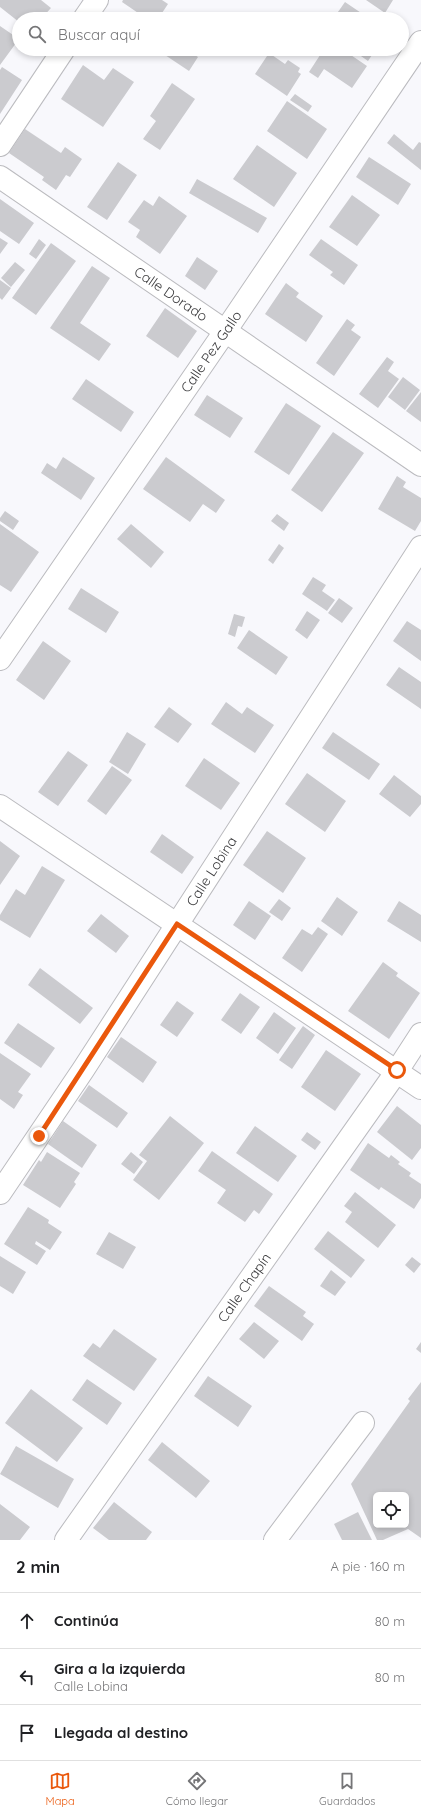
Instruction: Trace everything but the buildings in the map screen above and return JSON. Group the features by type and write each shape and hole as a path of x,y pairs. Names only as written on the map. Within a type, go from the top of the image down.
{"street":[{"path":"89,12 97,0"},
{"name":"Calle Pez Gallo","path":"0,659 226,330 421,42"},
{"path":"0,145 59,56"},
{"name":"Calle Dorado","path":"0,177 421,464"},
{"name":"Calle Lobina","path":"0,1193 83,1070 421,547"},
{"path":"0,806 397,1070 421,1088"},
{"name":"Calle Chapín","path":"66,1540 421,1034"},
{"path":"275,1540 364,1423"}],"route":[{"path":"39,1136 177,924 397,1070"}]}
